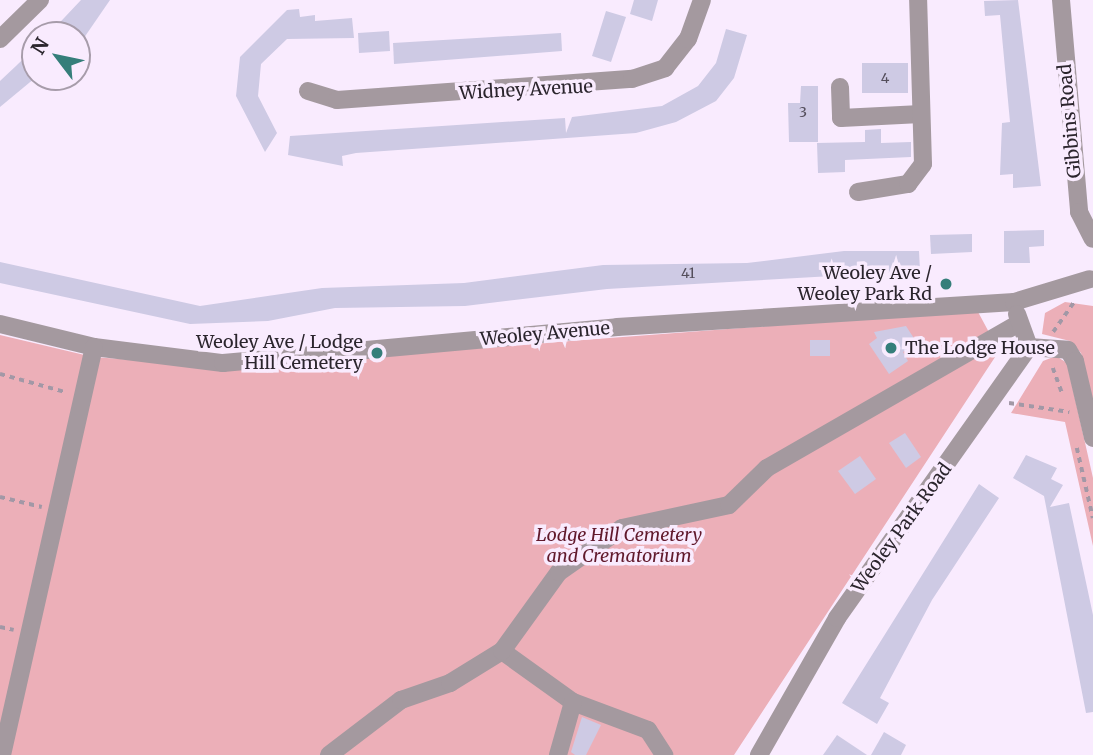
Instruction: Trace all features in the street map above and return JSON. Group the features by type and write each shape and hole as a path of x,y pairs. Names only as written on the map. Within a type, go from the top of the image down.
{"street":[{"path":"0,39 40,0"},
{"name":"Widney Avenue","path":"308,91 337,100 613,84 665,68 688,39 702,0"},
{"path":"858,192 917,177 924,144 918,0"},
{"name":"Gibbins Road","path":"1061,0 1079,212 1093,239"},
{"path":"840,87 841,118 921,114"},
{"name":"Weoley Avenue","path":"0,324 94,347 223,363 617,327 1014,302 1092,276"},
{"path":"1014,302 1019,323 1037,346 1068,350 1075,361 1093,438"},
{"path":"329,755 401,699 450,683 502,651 559,572 622,528 729,505 767,468 1019,323"},
{"name":"Weoley Park Road","path":"760,755 838,618 992,401 1037,346"},
{"path":"2,755 94,347"},
{"path":"502,651 573,702 648,730 664,755"},
{"path":"558,755 573,702"}],"path":[{"path":"1037,346 1074,301"},
{"path":"0,374 83,401"},
{"path":"992,401 1069,412"},
{"path":"0,497 59,511"}],"green space":[{"path":"1065,302 1093,306 1093,401 1081,353 1070,341 1042,334 1045,313"},
{"name":"Lodge Hill Cemetery and Crematorium","path":"977,310 999,351 734,755 0,755 0,335 93,357 230,367"},
{"path":"1056,356 1067,363 1093,478 1093,546 1065,422 1011,413 1043,361"}],"building":[{"path":"81,0 110,0 91,28 91,21 61,21"},
{"path":"634,0 658,0 652,21 630,14"},
{"path":"1018,0 1041,186 1013,188 1013,174 1000,175 1002,123 1010,122 1000,15 985,16 984,1"},
{"path":"299,9 300,17 315,15 315,21 352,18 354,38 287,39 261,64 258,96 277,133 265,152 236,96 240,57 287,10"},
{"path":"606,11 626,17 611,62 592,56"},
{"path":"726,29 747,35 734,78 716,101 676,122 636,133 356,153 342,156 343,166 288,155 290,136 565,118 566,133 572,117 662,106 698,86 716,63"},
{"path":"389,31 390,51 359,53 358,33"},
{"path":"561,33 562,51 394,64 393,43"},
{"path":"21,61 21,90 0,107 0,81"},
{"path":"862,63 908,63 908,93 862,93"},
{"path":"801,86 818,86 818,142 789,142 788,103 800,103"},
{"path":"881,129 881,143 911,142 911,157 845,160 845,172 818,173 817,143 865,142 865,130"},
{"path":"1044,230 1044,246 1029,247 1030,263 1004,263 1004,231"},
{"path":"972,234 972,252 931,254 930,235"},
{"path":"844,251 919,251 920,271 607,289 465,306 335,308 268,321 190,324 0,283 0,262 200,306 322,288 464,283 603,265 747,263"},
{"name":"The Lodge House","path":"906,326 917,343 903,352 908,361 889,374 869,344 877,338 874,332"},
{"path":"810,340 830,340 830,356 810,356"},
{"path":"905,433 921,457 906,468 889,443"},
{"path":"1026,455 1057,468 1051,479 1063,485 1050,507 1069,503 1093,615 1093,712 1086,713 1044,496 1013,478"},
{"path":"860,456 876,479 855,494 838,471"},
{"path":"979,484 999,498 932,600 880,698 889,703 877,724 842,703"},
{"path":"582,717 601,725 586,755 575,755 571,752"},
{"path":"884,732 906,745 901,755 871,755"},
{"path":"837,735 867,755 823,755"}],"place":[{"name":"Weoley Ave / Weoley Park Rd","path":"946,284"},
{"name":"The Lodge House","path":"891,348"},
{"name":"Weoley Ave / Lodge Hill Cemetery","path":"377,353"}]}
